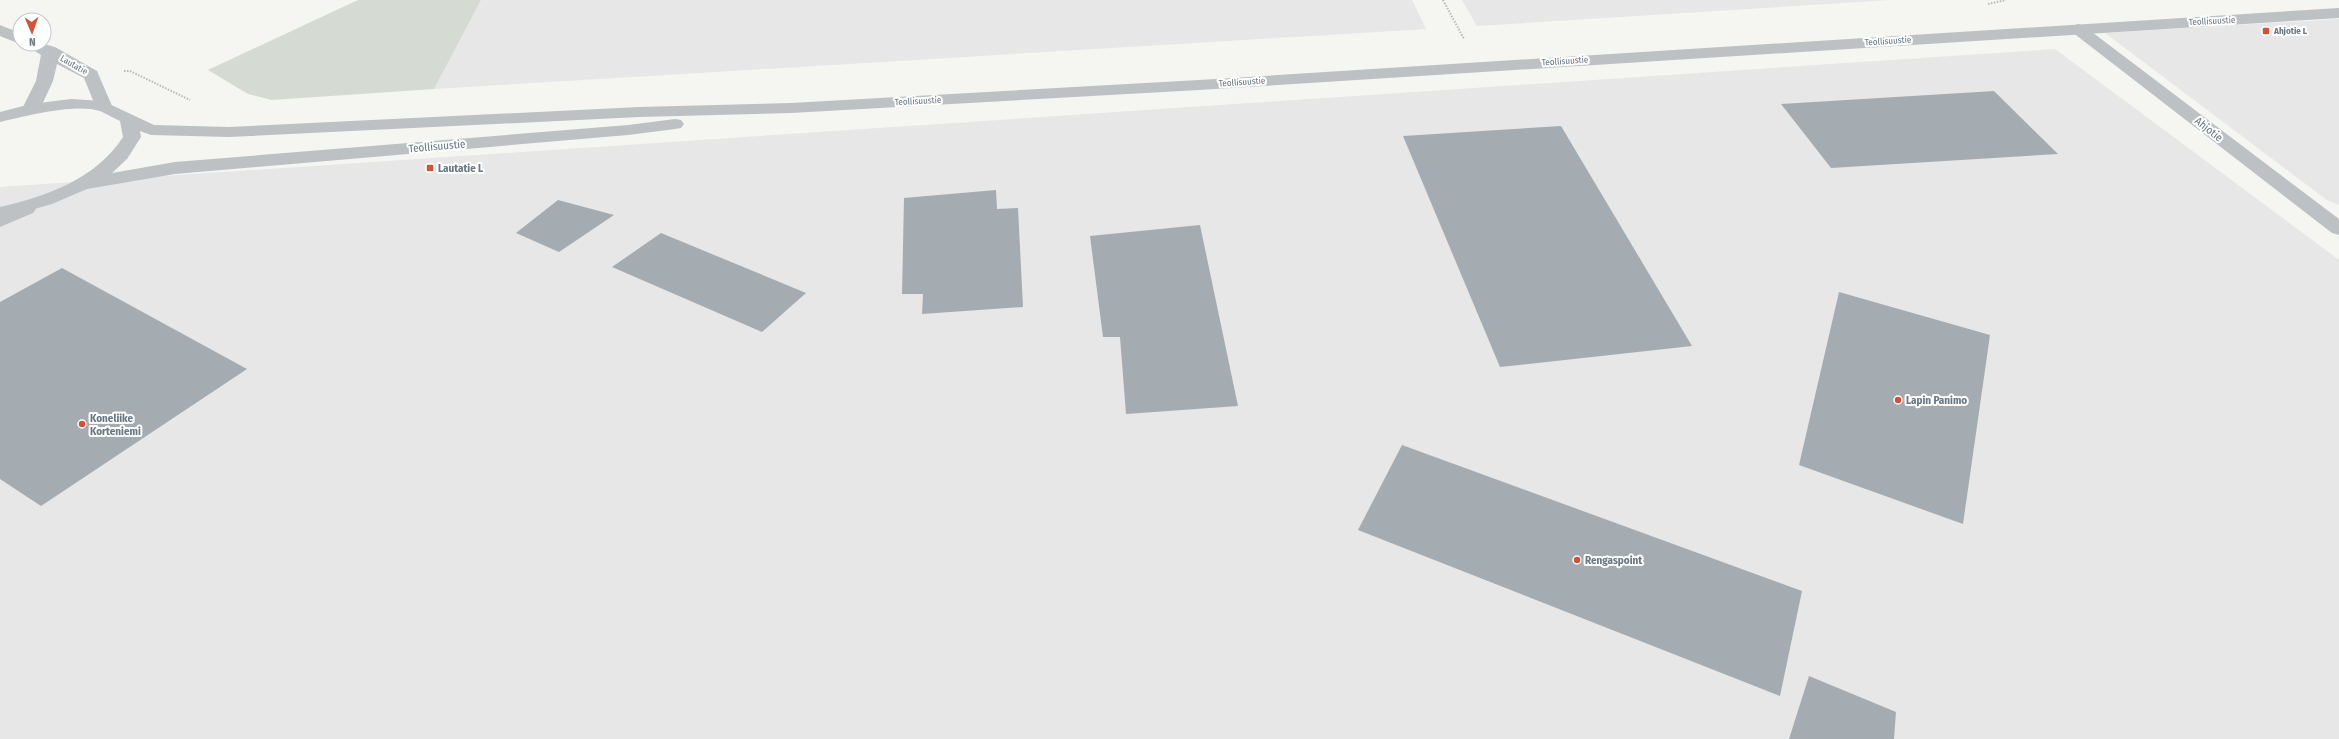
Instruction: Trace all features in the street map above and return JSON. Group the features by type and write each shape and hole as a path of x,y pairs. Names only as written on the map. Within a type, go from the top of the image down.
{"street":[{"name":"Teollisuustie","path":"103,106 151,130 229,132 639,112 791,108 1191,86 2339,13"},
{"name":"Ahjotie","path":"2078,29 2339,229"},
{"path":"0,30 12,35"},
{"name":"Lautatie","path":"31,108 45,84 49,70 49,52"},
{"name":"Lautatie","path":"51,52 91,75 103,106"},
{"path":"0,118 31,108 71,104 103,106"},
{"name":"Teollisuustie","path":"82,184 175,168 628,130 791,108"},
{"path":"0,221 82,184 116,161 132,137 128,119"},
{"path":"0,213 26,208"}],"path":[{"path":"1443,0 1467,45"}],"shaded area":[{"path":"358,0 481,0 434,89 272,100 248,94 208,70"},
{"path":"481,0 1412,0 1426,29 434,89"},
{"path":"1462,0 1889,0 1477,26"},
{"path":"2339,19 2339,205 2327,200 2105,33"},
{"path":"2055,49 2339,260 2339,739 0,739 0,187"}],"building":[{"path":"1994,91 2058,154 1831,168 1781,104"},
{"path":"1561,126 1692,346 1500,367 1403,136"},
{"path":"996,190 997,209 1018,208 1023,307 922,314 923,294 902,294 904,198"},
{"path":"558,200 614,215 559,252 516,233"},
{"path":"1200,225 1238,406 1126,414 1120,337 1103,337 1090,236"},
{"path":"661,233 806,293 762,332 612,267"},
{"name":"Koneliike Korteniemi","path":"62,268 247,369 41,506 0,479 0,302"},
{"name":"Lapin Panimo","path":"1839,292 1990,335 1963,524 1799,465"},
{"name":"Rengaspoint","path":"1402,445 1802,591 1780,696 1358,530"},
{"path":"1809,676 1896,712 1894,739 1789,739"}],"place":[{"name":"Ahjotie L","path":"2266,31"},
{"name":"Lautatie L","path":"430,168"},
{"name":"Lapin Panimo","path":"1898,400"},
{"name":"Koneliike Korteniemi","path":"82,424"},
{"name":"Rengaspoint","path":"1577,560"}]}
